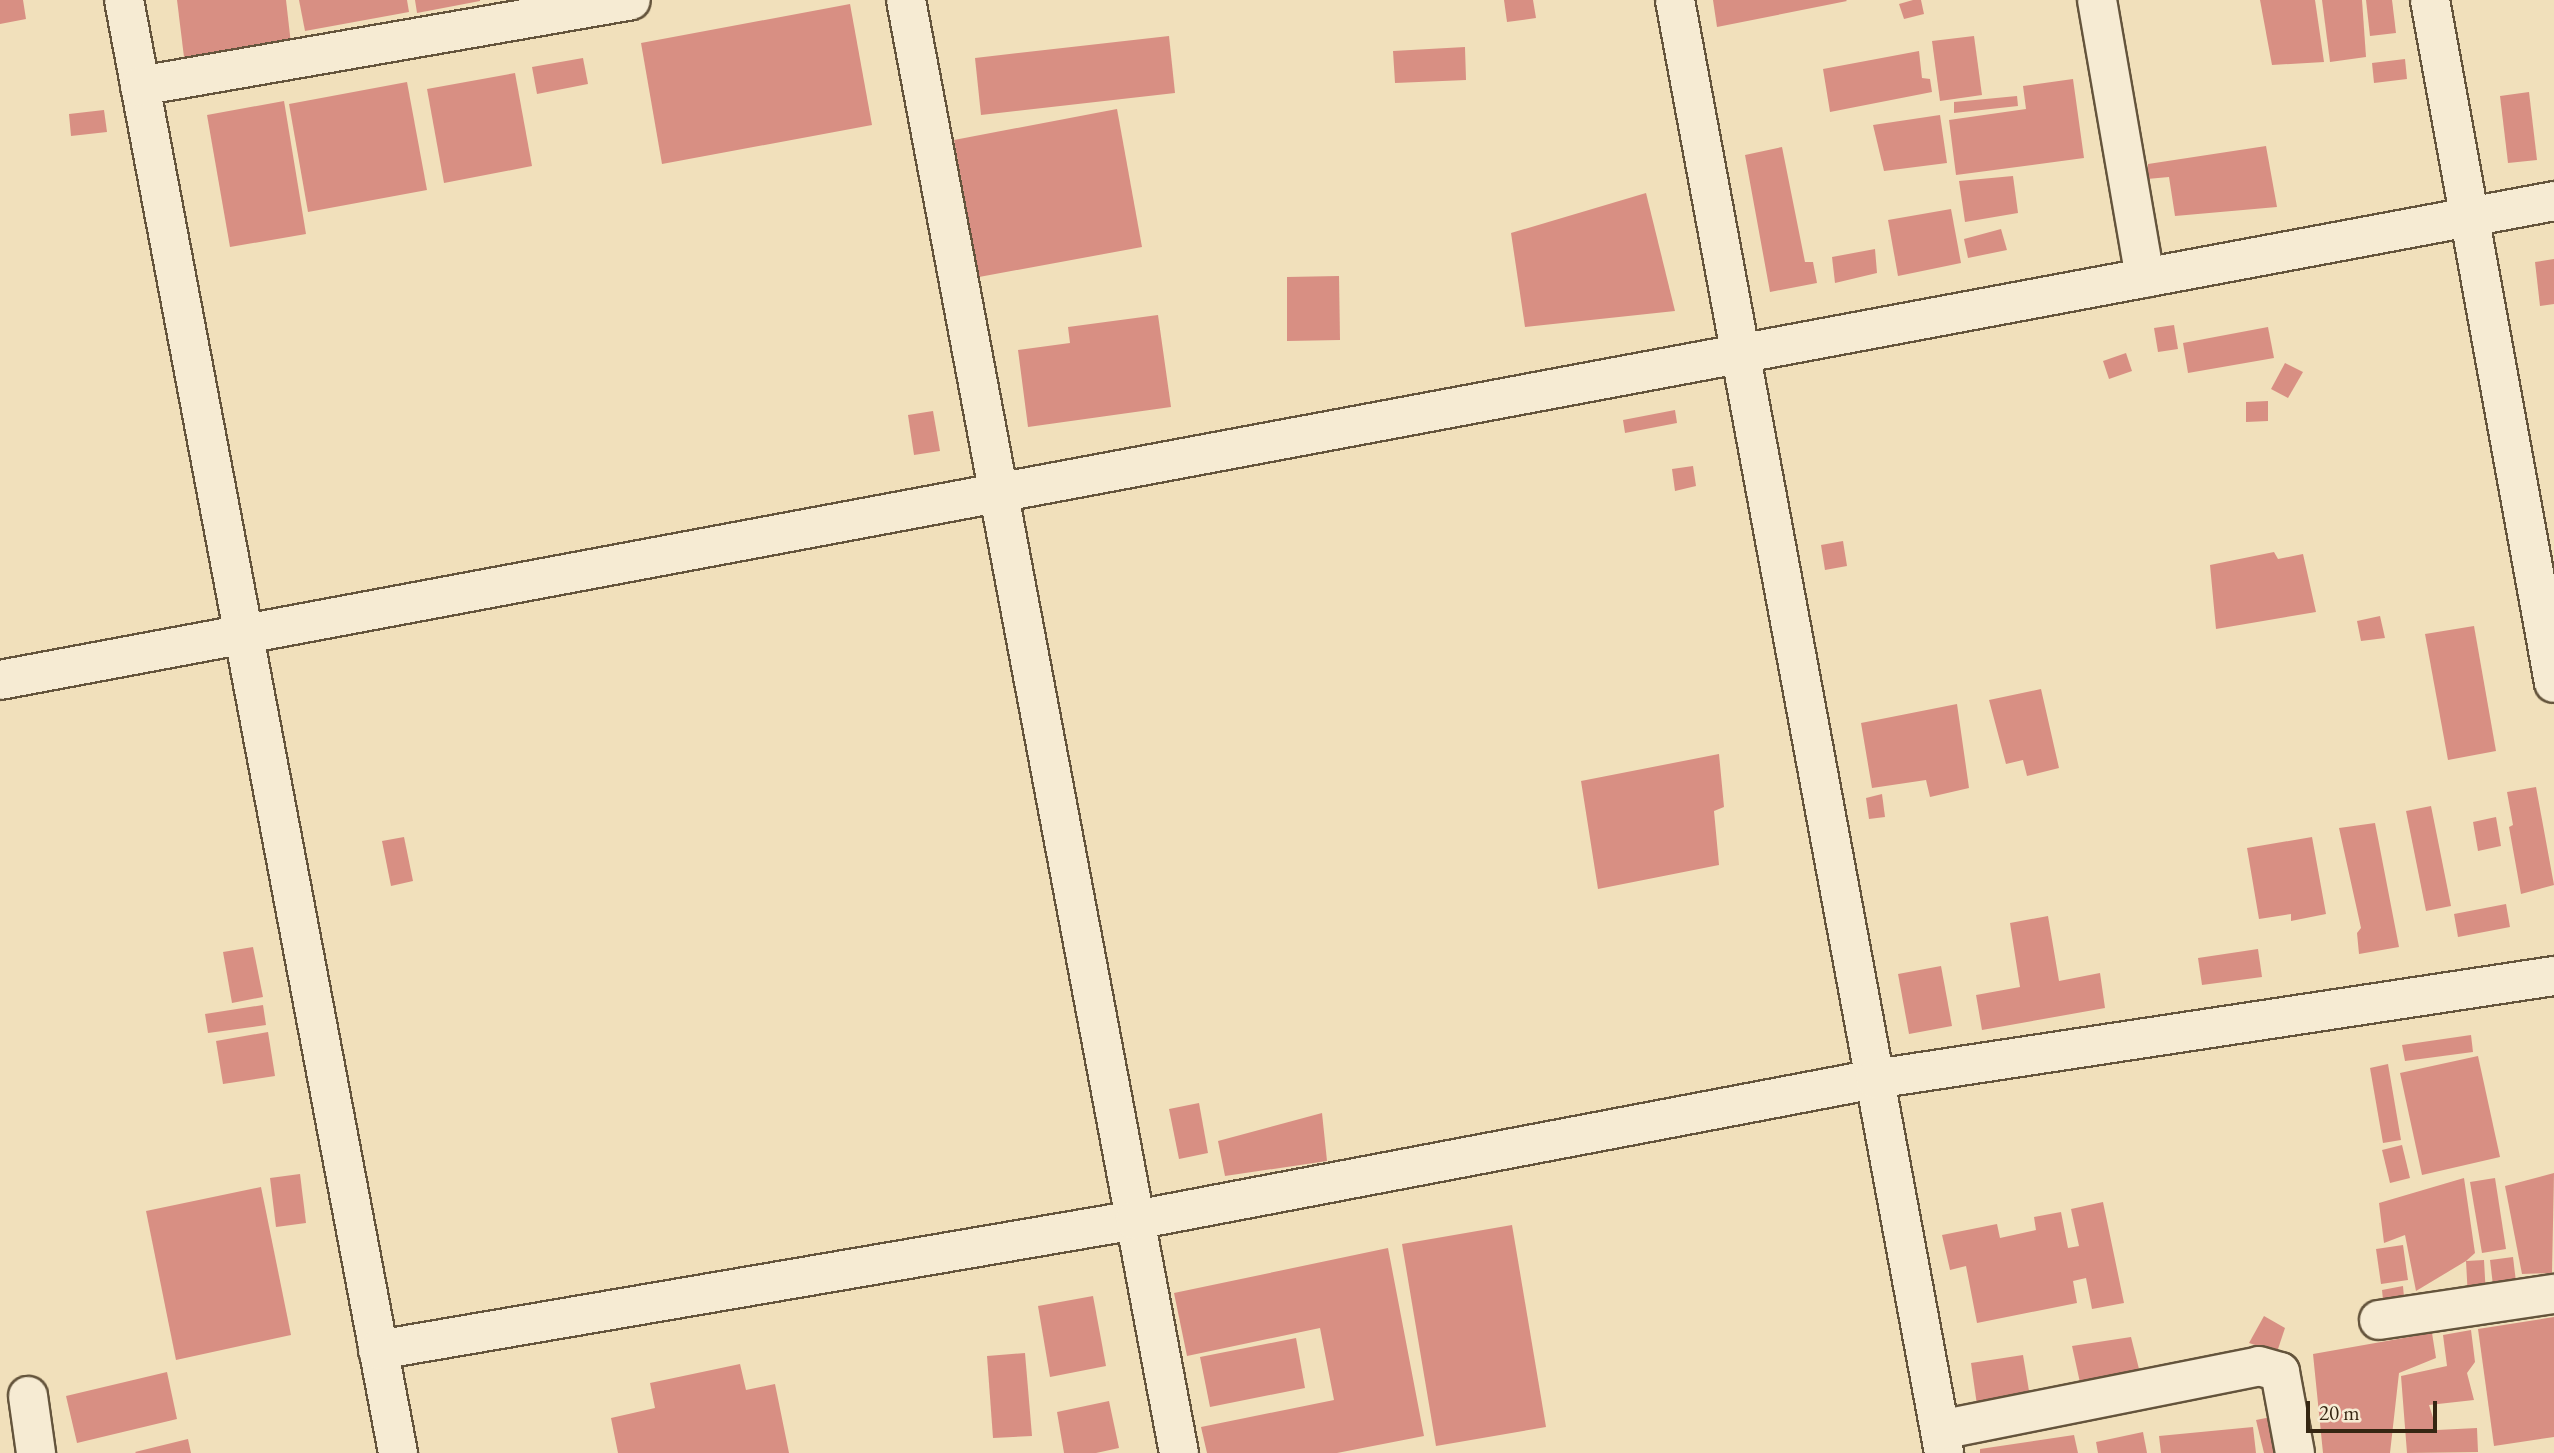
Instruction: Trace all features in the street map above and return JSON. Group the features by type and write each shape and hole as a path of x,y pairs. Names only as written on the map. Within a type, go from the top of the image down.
{"street":[{"path":"124,0 398,1453"},
{"path":"140,86 631,0"},
{"path":"906,0 1178,1453"},
{"path":"1675,0 1942,1442 2259,1366 2280,1371 2295,1453"},
{"path":"2097,0 2145,278"},
{"path":"2430,0 2554,683"},
{"path":"0,680 2554,201"},
{"path":"378,1350 1135,1220 1875,1079 2554,976"},
{"path":"2379,1320 2554,1294"},
{"path":"28,1396 36,1453"}],"building":[{"path":"0,0 23,0 26,19 0,24"},
{"path":"177,0 286,0 291,44 184,57"},
{"path":"299,0 407,0 409,12 305,31"},
{"path":"415,0 480,0 480,1 417,13"},
{"path":"1504,0 1533,0 1536,18 1507,22"},
{"path":"1713,0 1846,0 1847,1 1717,27"},
{"path":"1921,0 1924,14 1904,19 1899,4"},
{"path":"2260,0 2315,0 2324,62 2272,65"},
{"path":"2322,0 2362,0 2366,57 2330,62"},
{"path":"2366,0 2392,0 2396,33 2370,36"},
{"path":"850,4 872,125 662,164 641,43"},
{"path":"1169,36 1175,93 981,115 975,58"},
{"path":"1974,36 1982,95 1940,101 1932,41"},
{"path":"1465,47 1466,80 1395,83 1393,51"},
{"path":"1919,51 1922,78 1930,79 1932,92 1830,112 1823,69"},
{"path":"583,58 588,84 537,94 532,67"},
{"path":"2405,59 2407,79 2374,83 2372,63"},
{"path":"515,73 532,166 444,183 427,89"},
{"path":"2073,79 2084,158 1956,175 1949,120 2026,109 2023,86"},
{"path":"407,82 427,190 308,212 289,104"},
{"path":"2529,92 2537,160 2508,163 2500,96"},
{"path":"2017,96 2018,106 1954,113 1954,102"},
{"path":"284,101 306,234 230,247 207,115"},
{"path":"1117,109 1142,247 979,277 954,140"},
{"path":"104,110 107,132 71,136 69,114"},
{"path":"1940,115 1947,163 1884,171 1873,125"},
{"path":"2266,146 2277,207 2175,216 2169,177 2147,179 2148,164"},
{"path":"1782,147 1805,262 1813,262 1817,283 1770,292 1745,155"},
{"path":"2013,176 2018,213 1965,222 1959,181"},
{"path":"1646,193 1675,311 1525,327 1511,233"},
{"path":"1951,209 1961,263 1898,276 1888,220"},
{"path":"2001,229 2007,250 1968,258 1964,239"},
{"path":"1875,249 1877,273 1835,283 1832,257"},
{"path":"2554,259 2554,304 2540,306 2535,262"},
{"path":"1339,276 1340,340 1287,341 1287,277"},
{"path":"1158,315 1171,407 1028,427 1018,350 1070,343 1068,327"},
{"path":"2174,325 2178,349 2158,352 2154,328"},
{"path":"2268,327 2274,358 2188,373 2183,343"},
{"path":"2126,353 2132,371 2109,379 2103,361"},
{"path":"2285,363 2303,372 2288,398 2271,389"},
{"path":"2268,401 2268,421 2246,422 2246,402"},
{"path":"1675,410 1677,423 1625,433 1623,420"},
{"path":"933,411 940,451 914,455 908,415"},
{"path":"1693,466 1696,486 1675,491 1672,469"},
{"path":"1843,541 1847,566 1825,570 1821,545"},
{"path":"2274,552 2278,559 2303,554 2316,612 2216,629 2210,565"},
{"path":"2380,616 2385,638 2361,641 2357,621"},
{"path":"2474,626 2496,751 2448,760 2425,634"},
{"path":"2041,689 2059,768 2027,776 2023,760 2006,764 1989,700"},
{"path":"1957,704 1969,788 1930,797 1926,780 1872,788 1861,723"},
{"path":"1719,754 1724,807 1714,811 1719,865 1598,889 1581,781"},
{"path":"2536,787 2554,885 2521,894 2509,827 2513,825 2507,792"},
{"path":"1882,794 1885,817 1869,819 1866,798"},
{"path":"2431,806 2451,906 2426,911 2406,811"},
{"path":"2496,817 2501,846 2478,851 2473,822"},
{"path":"2375,823 2399,947 2359,954 2357,933 2361,928 2339,828"},
{"path":"404,837 413,881 391,886 382,841"},
{"path":"2312,837 2326,914 2291,921 2291,914 2259,919 2247,848"},
{"path":"2506,904 2510,927 2458,937 2454,914"},
{"path":"2048,916 2059,981 2100,973 2105,1008 1982,1030 1976,995 2020,987 2010,923"},
{"path":"253,947 263,997 232,1003 223,952"},
{"path":"2258,949 2262,977 2202,985 2198,958"},
{"path":"1941,966 1952,1026 1909,1034 1898,974"},
{"path":"263,1005 266,1025 208,1033 205,1014"},
{"path":"268,1032 275,1076 223,1084 216,1041"},
{"path":"2471,1035 2473,1052 2405,1061 2402,1045"},
{"path":"2478,1056 2500,1157 2422,1175 2400,1073"},
{"path":"2388,1064 2401,1140 2383,1143 2370,1068"},
{"path":"1199,1103 1208,1153 1179,1159 1169,1109"},
{"path":"1322,1113 1327,1161 1225,1176 1218,1141"},
{"path":"2402,1145 2410,1178 2390,1183 2382,1150"},
{"path":"2554,1173 2552,1273 2522,1274 2505,1186"},
{"path":"300,1174 306,1223 276,1227 270,1178"},
{"path":"2464,1178 2475,1253 2416,1291 2405,1235 2384,1243 2379,1203"},
{"path":"2495,1178 2506,1249 2482,1253 2470,1182"},
{"path":"261,1187 291,1335 176,1360 146,1211"},
{"path":"2103,1202 2124,1303 2092,1309 2086,1278 2073,1281 2077,1303 1977,1323 1966,1266 1950,1270 1942,1235 1997,1224 2000,1238 2036,1230 2034,1217 2061,1212 2068,1248 2079,1246 2071,1209"},
{"path":"1512,1225 1546,1427 1436,1446 1402,1244"},
{"path":"2403,1245 2408,1280 2381,1284 2376,1249"},
{"path":"1388,1248 1424,1436 1337,1453 1207,1453 1201,1427 1334,1400 1320,1328 1187,1356 1174,1293"},
{"path":"2513,1257 2517,1290 2494,1294 2490,1260"},
{"path":"2484,1260 2486,1296 2468,1298 2466,1261"},
{"path":"2403,1286 2404,1297 2383,1300 2382,1290"},
{"path":"1093,1296 1106,1366 1050,1377 1038,1306"},
{"path":"2264,1316 2285,1328 2277,1352 2249,1343"},
{"path":"2554,1317 2554,1437 2494,1446 2478,1329"},
{"path":"2471,1330 2475,1362 2467,1373 2474,1400 2429,1405 2437,1430 2477,1428 2478,1452 2407,1453 2401,1376 2447,1366 2443,1335"},
{"path":"2432,1333 2436,1358 2399,1373 2390,1453 2323,1453 2313,1354"},
{"path":"2131,1337 2141,1377 2081,1387 2072,1346"},
{"path":"1296,1338 1305,1388 1210,1407 1200,1357"},
{"path":"1025,1353 1032,1436 993,1438 987,1356"},
{"path":"2023,1355 2030,1397 1977,1405 1971,1363"},
{"path":"740,1364 746,1390 775,1384 789,1453 618,1453 611,1418 655,1408 650,1383"},
{"path":"167,1372 177,1419 77,1443 66,1396"},
{"path":"1109,1401 1119,1448 1096,1453 1064,1453 1057,1412"},
{"path":"2271,1417 2280,1453 2264,1453 2256,1420"},
{"path":"2253,1427 2256,1453 2161,1453 2159,1436"},
{"path":"2143,1432 2147,1453 2098,1453 2096,1442"},
{"path":"2074,1435 2078,1453 1980,1453 1980,1449"},
{"path":"188,1439 191,1453 135,1452"}]}
